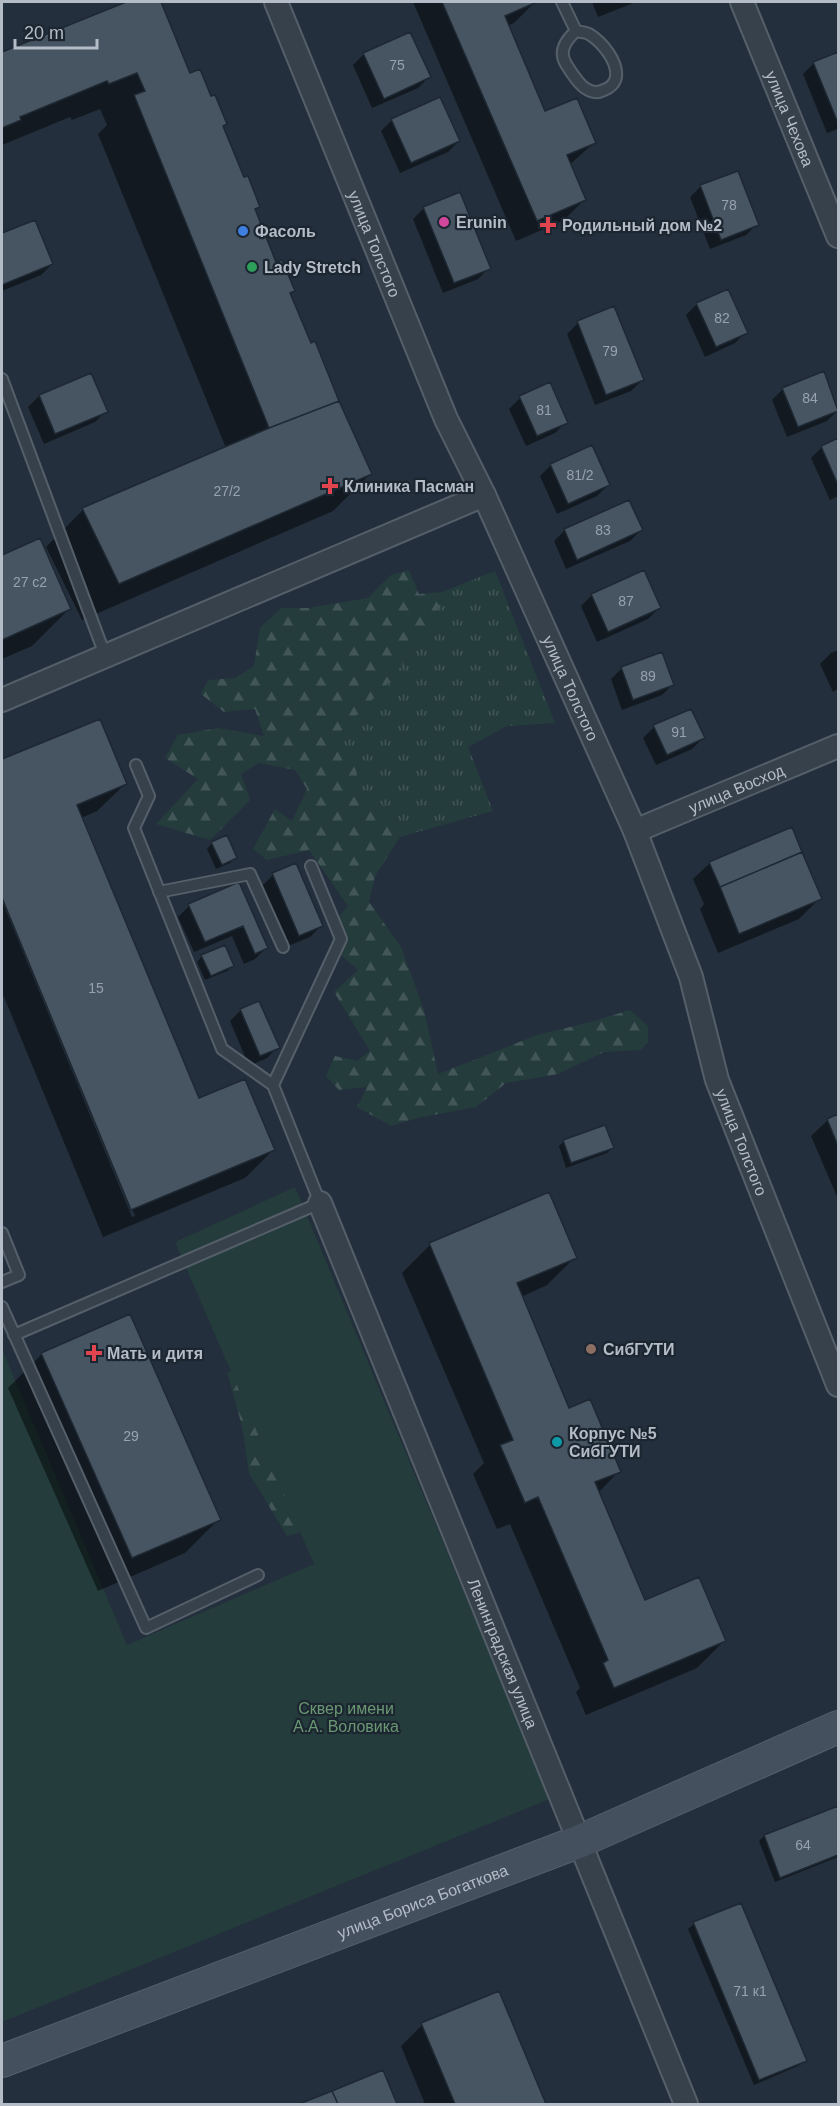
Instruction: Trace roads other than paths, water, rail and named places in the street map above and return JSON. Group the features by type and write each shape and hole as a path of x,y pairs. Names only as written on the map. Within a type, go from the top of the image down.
{"main road":[{"name":"улица Бориса Богаткова","path":"2,2061 578,1842 838,1727"}],"street":[{"name":"улица Толстого","path":"276,2 446,419 484,495 635,831 691,977 717,1080 838,1385"},
{"name":"улица Чехова","path":"742,2 838,236"},
{"path":"2,700 484,495"},
{"name":"улица Восход","path":"635,831 838,746"},
{"name":"Ленинградская улица","path":"320,1203 686,2104"}],"lane":[{"path":"562,2 576,31"},
{"path":"576,31 588,33 613,62 616,78 610,87 598,93 588,90 574,76 563,58 566,41 576,31"},
{"path":"2,378 105,655"},
{"path":"14,1335 320,1203 273,1085 222,1049 134,828 149,796 136,765"},
{"path":"273,1085 341,939 311,866"},
{"path":"159,892 250,874 283,947"},
{"path":"2,1233 18,1275 2,1282"},
{"path":"2,1307 146,1628 258,1575"}],"place":[{"name":"Erunin","path":"444,222"},
{"name":"Родильный дом №2","path":"548,225"},
{"name":"Фасоль","path":"243,231"},
{"name":"Lady Stretch","path":"252,267"},
{"name":"Клиника Пасман","path":"330,486"},
{"name":"СибГУТИ","path":"591,1349"},
{"name":"Мать и дитя","path":"94,1353"},
{"name":"Корпус №5 СибГУТИ","path":"557,1442"}],"park label":[{"name":"Cквер имени А.А. Воловика","path":"346,1717"}]}
